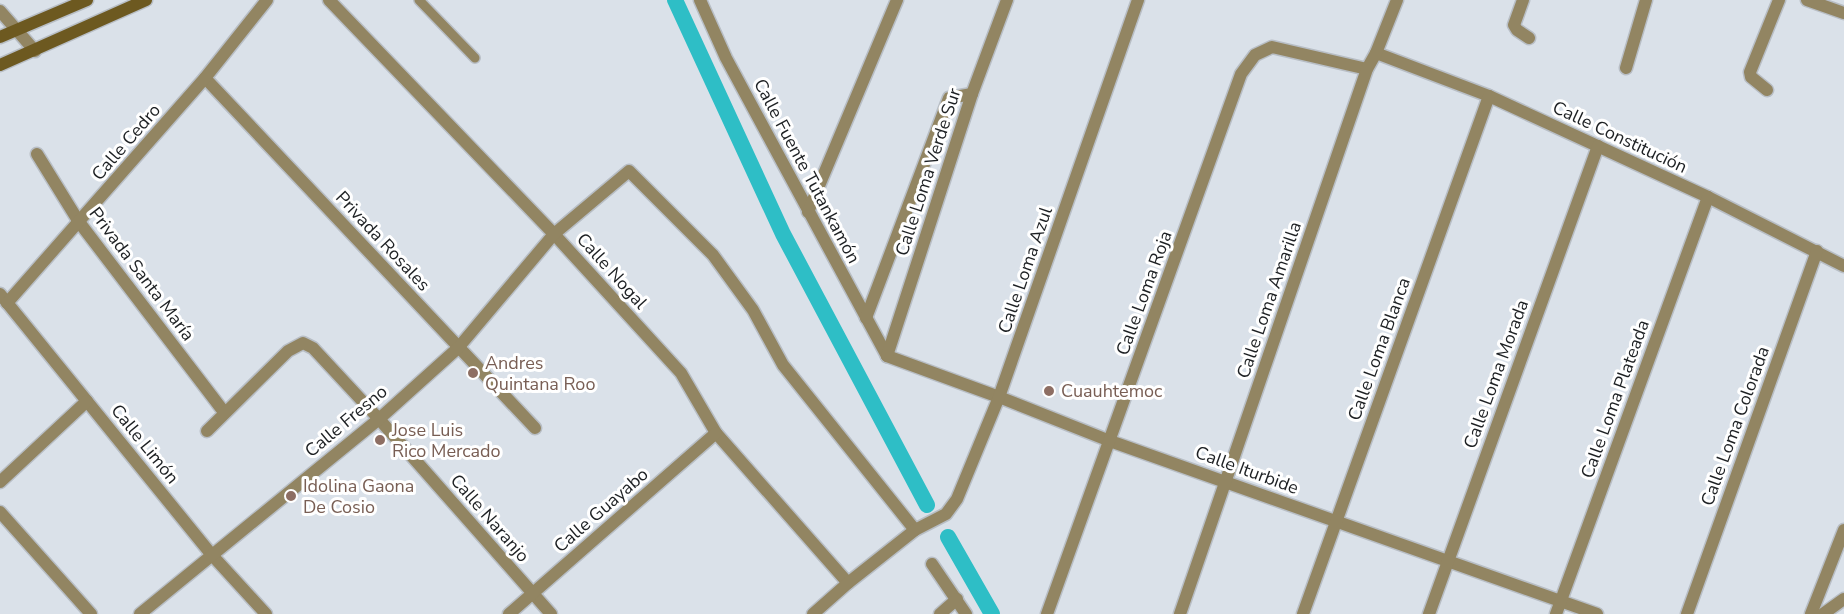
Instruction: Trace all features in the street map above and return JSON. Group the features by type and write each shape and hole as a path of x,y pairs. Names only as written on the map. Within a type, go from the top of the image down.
{"main road":[{"path":"0,37 87,0"},
{"path":"0,65 146,0"}],"street":[{"name":"Calle Cedro","path":"4,299 79,222 205,78 267,0"},
{"name":"Calle Nogal","path":"329,0 554,234 681,373 716,433 848,583"},
{"name":"Calle Fuente Tutankamón","path":"700,0 726,58 887,356"},
{"path":"808,212 897,0"},
{"name":"Calle Loma Verde Sur","path":"887,356 972,94 1007,0"},
{"name":"Calle Loma Azul","path":"813,614 915,530 942,518 957,499 999,397 1138,0"},
{"name":"Calle Loma Amarilla","path":"1180,614 1367,69 1376,53 1397,0"},
{"path":"1523,0 1514,27 1529,38"},
{"path":"1626,68 1646,0"},
{"path":"1767,90 1751,77 1751,65 1779,0"},
{"path":"1807,0 1844,13"},
{"path":"0,11 35,51"},
{"name":"Calle Loma Roja","path":"1047,614 1241,74 1255,55 1272,47 1367,69"},
{"name":"Calle Constitución","path":"1376,53 1489,96 1708,197 1844,266"},
{"name":"Privada Rosales","path":"205,78 534,429"},
{"path":"866,318 949,98 972,94"},
{"name":"Calle Loma Blanca","path":"1303,614 1489,96"},
{"name":"Calle Loma Morada","path":"1429,614 1598,146"},
{"name":"Privada Santa María","path":"37,154 79,222 224,412"},
{"name":"Calle Fresno","path":"140,614 379,419 458,348 554,234 629,171 713,255 753,310 783,365 915,530"},
{"name":"Calle Loma Plateada","path":"1556,614 1708,197"},
{"name":"Calle Loma Colorada","path":"1687,614 1817,251"},
{"name":"Calle Limón","path":"4,299 211,554 266,614"},
{"name":"Calle Naranjo","path":"224,412 288,351 303,343 315,350 551,614"},
{"name":"Calle Iturbide","path":"887,356 1110,441 1597,614"},
{"path":"0,482 87,401"},
{"path":"207,431 224,412"},
{"name":"Calle Guayabo","path":"509,614 716,433"},
{"path":"0,512 91,614"},
{"path":"1811,614 1844,530"},
{"path":"932,564 966,614"},
{"path":"940,614 957,599"},
{"path":"1823,614 1844,599"}],"lane":[{"path":"419,0 475,58"}],"waterway":[{"path":"675,0 783,234 927,505"},
{"path":"948,537 992,614"}],"place":[{"name":"Andres Quintana Roo","path":"473,373"},
{"name":"Cuauhtemoc","path":"1049,391"},
{"name":"Jose Luis Rico Mercado","path":"380,440"},
{"name":"Idolina Gaona De Cosio","path":"291,496"}]}
